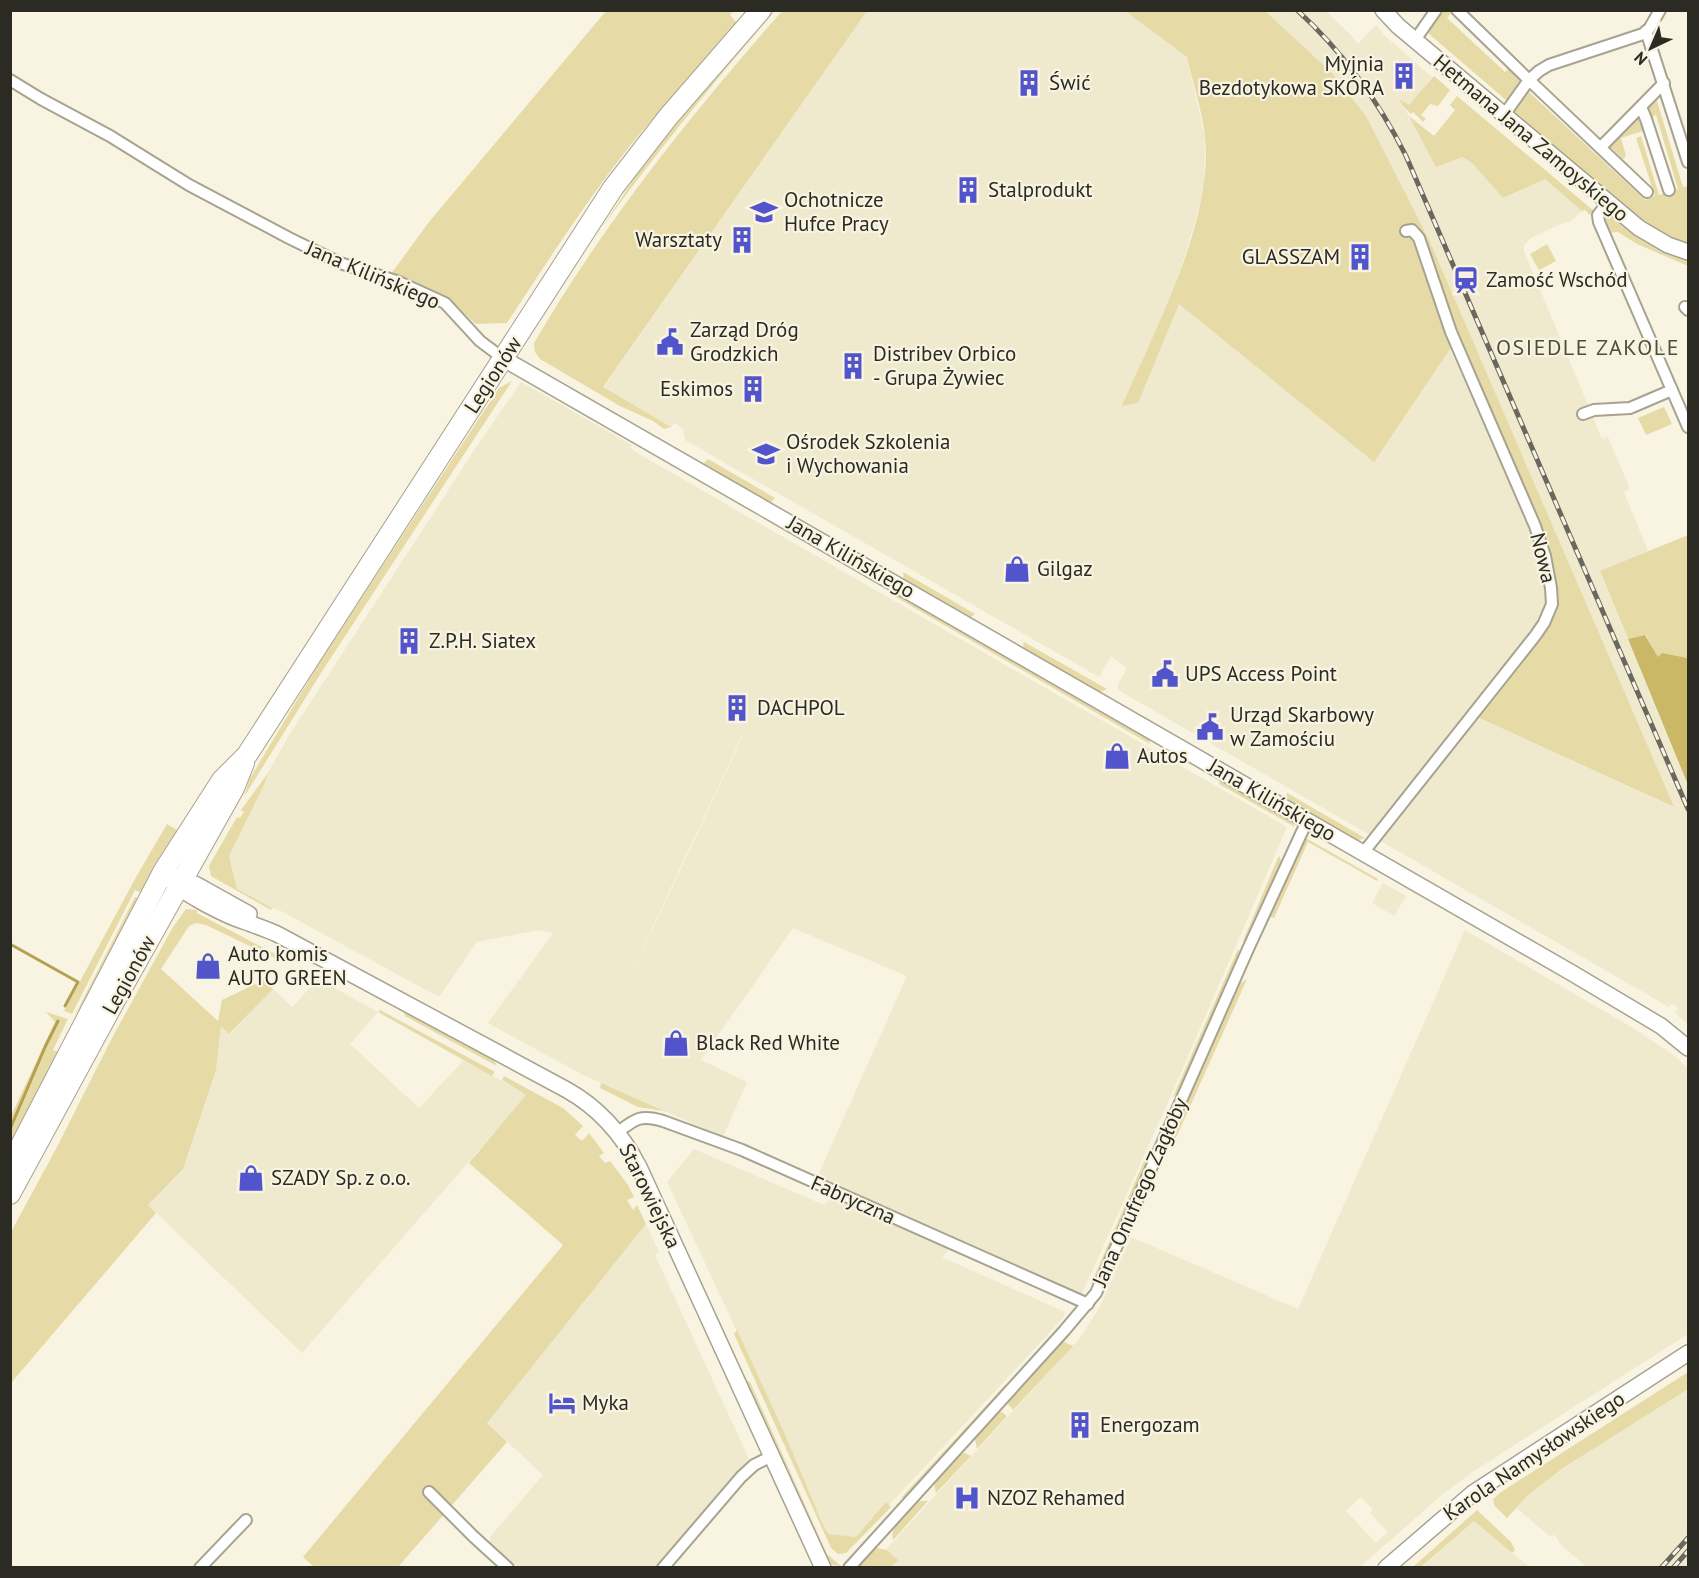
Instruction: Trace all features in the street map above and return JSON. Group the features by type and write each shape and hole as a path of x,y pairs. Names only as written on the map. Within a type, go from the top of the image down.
{"highway":[{"name":"Legionów","path":"10,1194 180,882 234,788 247,755 632,161 761,10"},
{"name":"Legionów","path":"10,1166 163,872 222,780 247,755"}],"street":[{"name":"Hetmana Jana Zamoyskiego","path":"1383,10 1415,40 1608,202 1651,235 1668,245 1689,252"},
{"path":"1415,40 1436,10"},
{"path":"1457,10 1647,192"},
{"path":"1504,115 1529,80 1539,71 1646,32 1660,10"},
{"path":"1646,32 1689,162"},
{"name":"Jana Kilińskiego","path":"10,80 110,135 189,184 289,238 340,263 399,282 445,303 480,341 504,359 1633,1008 1689,1048"},
{"path":"1601,147 1664,83"},
{"path":"1641,107 1669,190"},
{"path":"1608,202 1598,214 1599,222 1689,427"},
{"name":"Nowa","path":"1363,853 1535,636 1552,604 1547,566 1535,526 1451,332 1419,238 1412,230 1406,231"},
{"path":"1583,414 1630,408 1672,390"},
{"name":"Jana Onufrego Zagłoby","path":"849,1568 1088,1304 1102,1281 1307,821"},
{"name":"Starowiejska","path":"163,872 249,914 265,928 574,1094 596,1110 618,1132 639,1167 823,1568"},
{"name":"Fabryczna","path":"618,1132 639,1118 651,1117 663,1120 742,1150 1088,1304"},
{"name":"Karola Namysłowskiego","path":"1386,1568 1457,1505 1480,1488 1689,1353"},
{"path":"663,1568 746,1473 754,1465 772,1456"},
{"path":"429,1492 508,1568"},
{"path":"200,1568 246,1520"}],"shaded area":[{"path":"783,10 867,11 603,387 671,427 664,429 540,359 535,352 534,343 590,255 650,170"},
{"path":"606,11 733,11 730,15 737,23 629,147 566,234 507,323 476,324 451,302 391,274 429,222"},
{"path":"772,11 775,11 686,118 601,229 636,176 682,116"},
{"path":"867,11 1125,11 1187,57 1205,138 1204,186 1194,226 1138,402 1179,303 1374,461 1450,349 1539,554 1545,572 1547,596 1543,615 1528,638 1468,711 1673,807 1580,590 1366,116 1331,72 1265,11 1326,11 1358,44 1376,25 1385,36 1432,77 1409,106 1400,100 1436,166 1461,157 1472,163 1503,198 1545,179 1582,211 1570,222 1565,222 1531,238 1524,245 1524,251 1602,439 1608,437 1630,489 1624,492 1648,551 1600,572 1688,786 1688,1025 1675,1012 1678,1008 1672,1004 1669,1007 1118,690 1118,684 1127,668 1111,656 1099,677 685,440 683,429 675,423 671,427 603,388"},
{"path":"1125,11 1265,11 1331,72 1366,116 1430,242 1674,807 1475,716 1534,641 1554,587 1460,345 1450,349 1374,462 1179,304 1138,403 1122,406 1179,274 1200,204 1205,169 1204,127 1187,57"},
{"path":"1445,11 1451,13 1447,18 1505,72 1509,68 1519,77 1521,85 1510,98 1506,100 1428,33 1440,13"},
{"path":"1434,76 1450,90 1438,106 1430,104 1421,115 1426,119 1423,122 1413,112 1411,114 1399,99 1409,105"},
{"path":"1528,91 1645,200 1655,196 1636,138 1641,136 1659,195 1678,189 1656,115 1651,117 1648,110 1652,102 1657,101 1683,187 1688,186 1688,245 1665,237 1640,221 1511,113"},
{"path":"1457,96 1594,211 1590,215 1585,210 1582,211 1545,179 1503,198 1472,163 1462,157 1436,167 1409,116 1434,136 1455,110 1450,105"},
{"path":"1638,117 1646,130 1621,138 1626,156 1623,159 1608,145"},
{"path":"1607,213 1688,258 1688,266 1637,244 1618,232 1608,233 1602,218"},
{"path":"1547,244 1556,261 1539,270 1530,254"},
{"path":"512,381 321,673 244,797 249,780 321,660 499,388"},
{"path":"521,382 632,445 630,448 639,454 1287,827 1082,1294 817,1178 907,976 793,928 701,1060 747,1082 723,1137 583,1075 488,1023 553,933 539,930 477,942 439,997 237,889 229,856 268,773 288,737","holes":["743,736 627,984 666,898"]},
{"path":"1664,407 1672,424 1646,435 1638,418"},
{"path":"708,459 775,498 771,502 767,501 703,464"},
{"path":"1688,535 1688,658 1662,653 1658,658 1646,635 1628,639 1600,571"},
{"path":"903,572 975,614 967,617 904,580"},
{"path":"899,595 1149,738 1150,744 894,596"},
{"path":"1645,635 1658,657 1662,653 1688,658 1688,785 1628,639"},
{"path":"1024,642 1107,689 1098,693 1025,651"},
{"path":"268,773 229,856 237,889 272,908 271,910 211,876 209,866 237,817 240,818 244,812 241,810"},
{"path":"1221,779 1291,820 1295,827 1219,784"},
{"path":"1287,793 1365,838 1356,841 1286,800"},
{"path":"167,824 177,830 153,867 141,893 135,890 72,1014 64,1011 135,879"},
{"path":"1304,837 1378,879 1377,881 1308,842 1274,918 1269,916"},
{"path":"1279,855 1282,864 1247,940 1243,941"},
{"path":"1383,883 1406,896 1394,916 1372,903"},
{"path":"135,897 138,899 91,991 75,1015"},
{"path":"186,909 197,910 197,913 281,957 279,960 206,925 196,923 189,926 161,969 218,1021 222,1000 264,980 273,989 229,1034 221,1026 216,1070 183,1169 148,1205 156,1213 11,1383 11,1232 112,1038 173,927"},
{"path":"1465,930 1633,1028 1675,1056 1688,1069 1688,1334 1474,1471 1443,1494 1360,1567 869,1568 1079,1339 1100,1307 1131,1237 1298,1309","holes":["1361,1497 1373,1510 1370,1513 1388,1532 1376,1543 1346,1511"]},
{"path":"1238,949 1240,953 1179,1093 1173,1097"},
{"path":"318,979 378,1012 350,1044 419,1108 464,1060 527,1095 302,1353 148,1205 183,1169 216,1070 221,1026 230,1034 273,989 292,1007"},
{"path":"1247,979 1175,1140 1172,1134 1239,984"},
{"path":"380,1010 495,1072 492,1076 378,1012"},
{"path":"404,1011 494,1060 497,1066 405,1016"},
{"path":"46,1012 68,1019 53,1050 58,1052 55,1061 11,1149 10,1118 55,1022"},
{"path":"504,1076 563,1108 583,1126 575,1135 582,1141 589,1133 604,1153 599,1156 605,1163 610,1161 628,1185 634,1197 627,1200 633,1210 637,1205 646,1224 487,1423 507,1442 398,1567 314,1567 303,1557 563,1245 469,1163 526,1095 502,1080"},
{"path":"601,1083 664,1111 638,1107 600,1088"},
{"path":"694,1149 824,1205 832,1197 950,1248 942,1257 1065,1312 1064,1317 889,1505 886,1503 856,1537 829,1534 824,1527 784,1432 668,1184"},
{"path":"1147,1154 1150,1159 1098,1279 1091,1284"},
{"path":"646,1224 659,1252 655,1255 749,1459 656,1567 518,1567 490,1545 490,1537 543,1475 487,1423"},
{"path":"737,1330 829,1534 856,1537 886,1502 891,1507 846,1553 838,1554 831,1548 734,1334"},
{"path":"1064,1342 1073,1346 1013,1410 1008,1404 1010,1398 1059,1344"},
{"path":"1688,1372 1688,1389 1563,1468 1528,1495 1507,1518 1494,1505 1493,1499 1501,1492"},
{"path":"745,1381 750,1382 827,1554 841,1566 833,1565 827,1560"},
{"path":"1006,1384 908,1496 901,1498"},
{"path":"1688,1388 1688,1567 1587,1567 1560,1544 1555,1535 1549,1536 1517,1508 1528,1495 1563,1468"},
{"path":"1002,1412 1007,1416 977,1449 976,1435 996,1414"},
{"path":"965,1453 971,1456 936,1493 935,1483 940,1475 953,1461"},
{"path":"920,1501 928,1501 893,1540 892,1535 896,1523"},
{"path":"1477,1510 1511,1542 1515,1550 1512,1553 1474,1521 1421,1567 1413,1567"},
{"path":"1474,1521 1512,1553 1530,1567 1421,1568"},
{"path":"877,1548 886,1550 898,1560 891,1567 856,1568 871,1551"}],"waterway":[{"path":"10,944 78,982 65,1006"},
{"path":"10,1129 58,1021"}],"railway":[{"path":"1297,10 1330,43 1358,78 1384,115 1406,156 1688,809"},
{"path":"1661,1568 1688,1538"},
{"path":"1673,1568 1688,1551"}],"place":[{"name":"Myjnia Bezdotykowa SKÓRA","path":"1404,76"},
{"name":"Świć","path":"1029,83"},
{"name":"Stalprodukt","path":"968,190"},
{"name":"Ochotnicze Hufce Pracy","path":"764,212"},
{"name":"Warsztaty","path":"742,240"},
{"name":"GLASSZAM","path":"1360,257"},
{"name":"Zamość Wschód","path":"1466,280"},
{"name":"Zarząd Dróg Grodzkich","path":"670,342"},
{"name":"Distribev Orbico - Grupa Żywiec","path":"853,366"},
{"name":"Eskimos","path":"753,389"},
{"name":"Ośrodek Szkolenia i Wychowania","path":"766,454"},
{"name":"Gilgaz","path":"1017,569"},
{"name":"Z.P.H. Siatex","path":"409,641"},
{"name":"UPS Access Point","path":"1165,674"},
{"name":"DACHPOL","path":"737,708"},
{"name":"Urząd Skarbowy w Zamościu","path":"1210,727"},
{"name":"Autos","path":"1117,756"},
{"name":"Auto komis AUTO GREEN","path":"208,966"},
{"name":"Black Red White","path":"676,1043"},
{"name":"SZADY Sp. z o.o.","path":"251,1178"},
{"name":"Myka","path":"562,1403"},
{"name":"Energozam","path":"1080,1425"},
{"name":"NZOZ Rehamed","path":"967,1498"}],"district":[{"name":"OSIEDLE ZAKOLE","path":"1588,347"}]}
